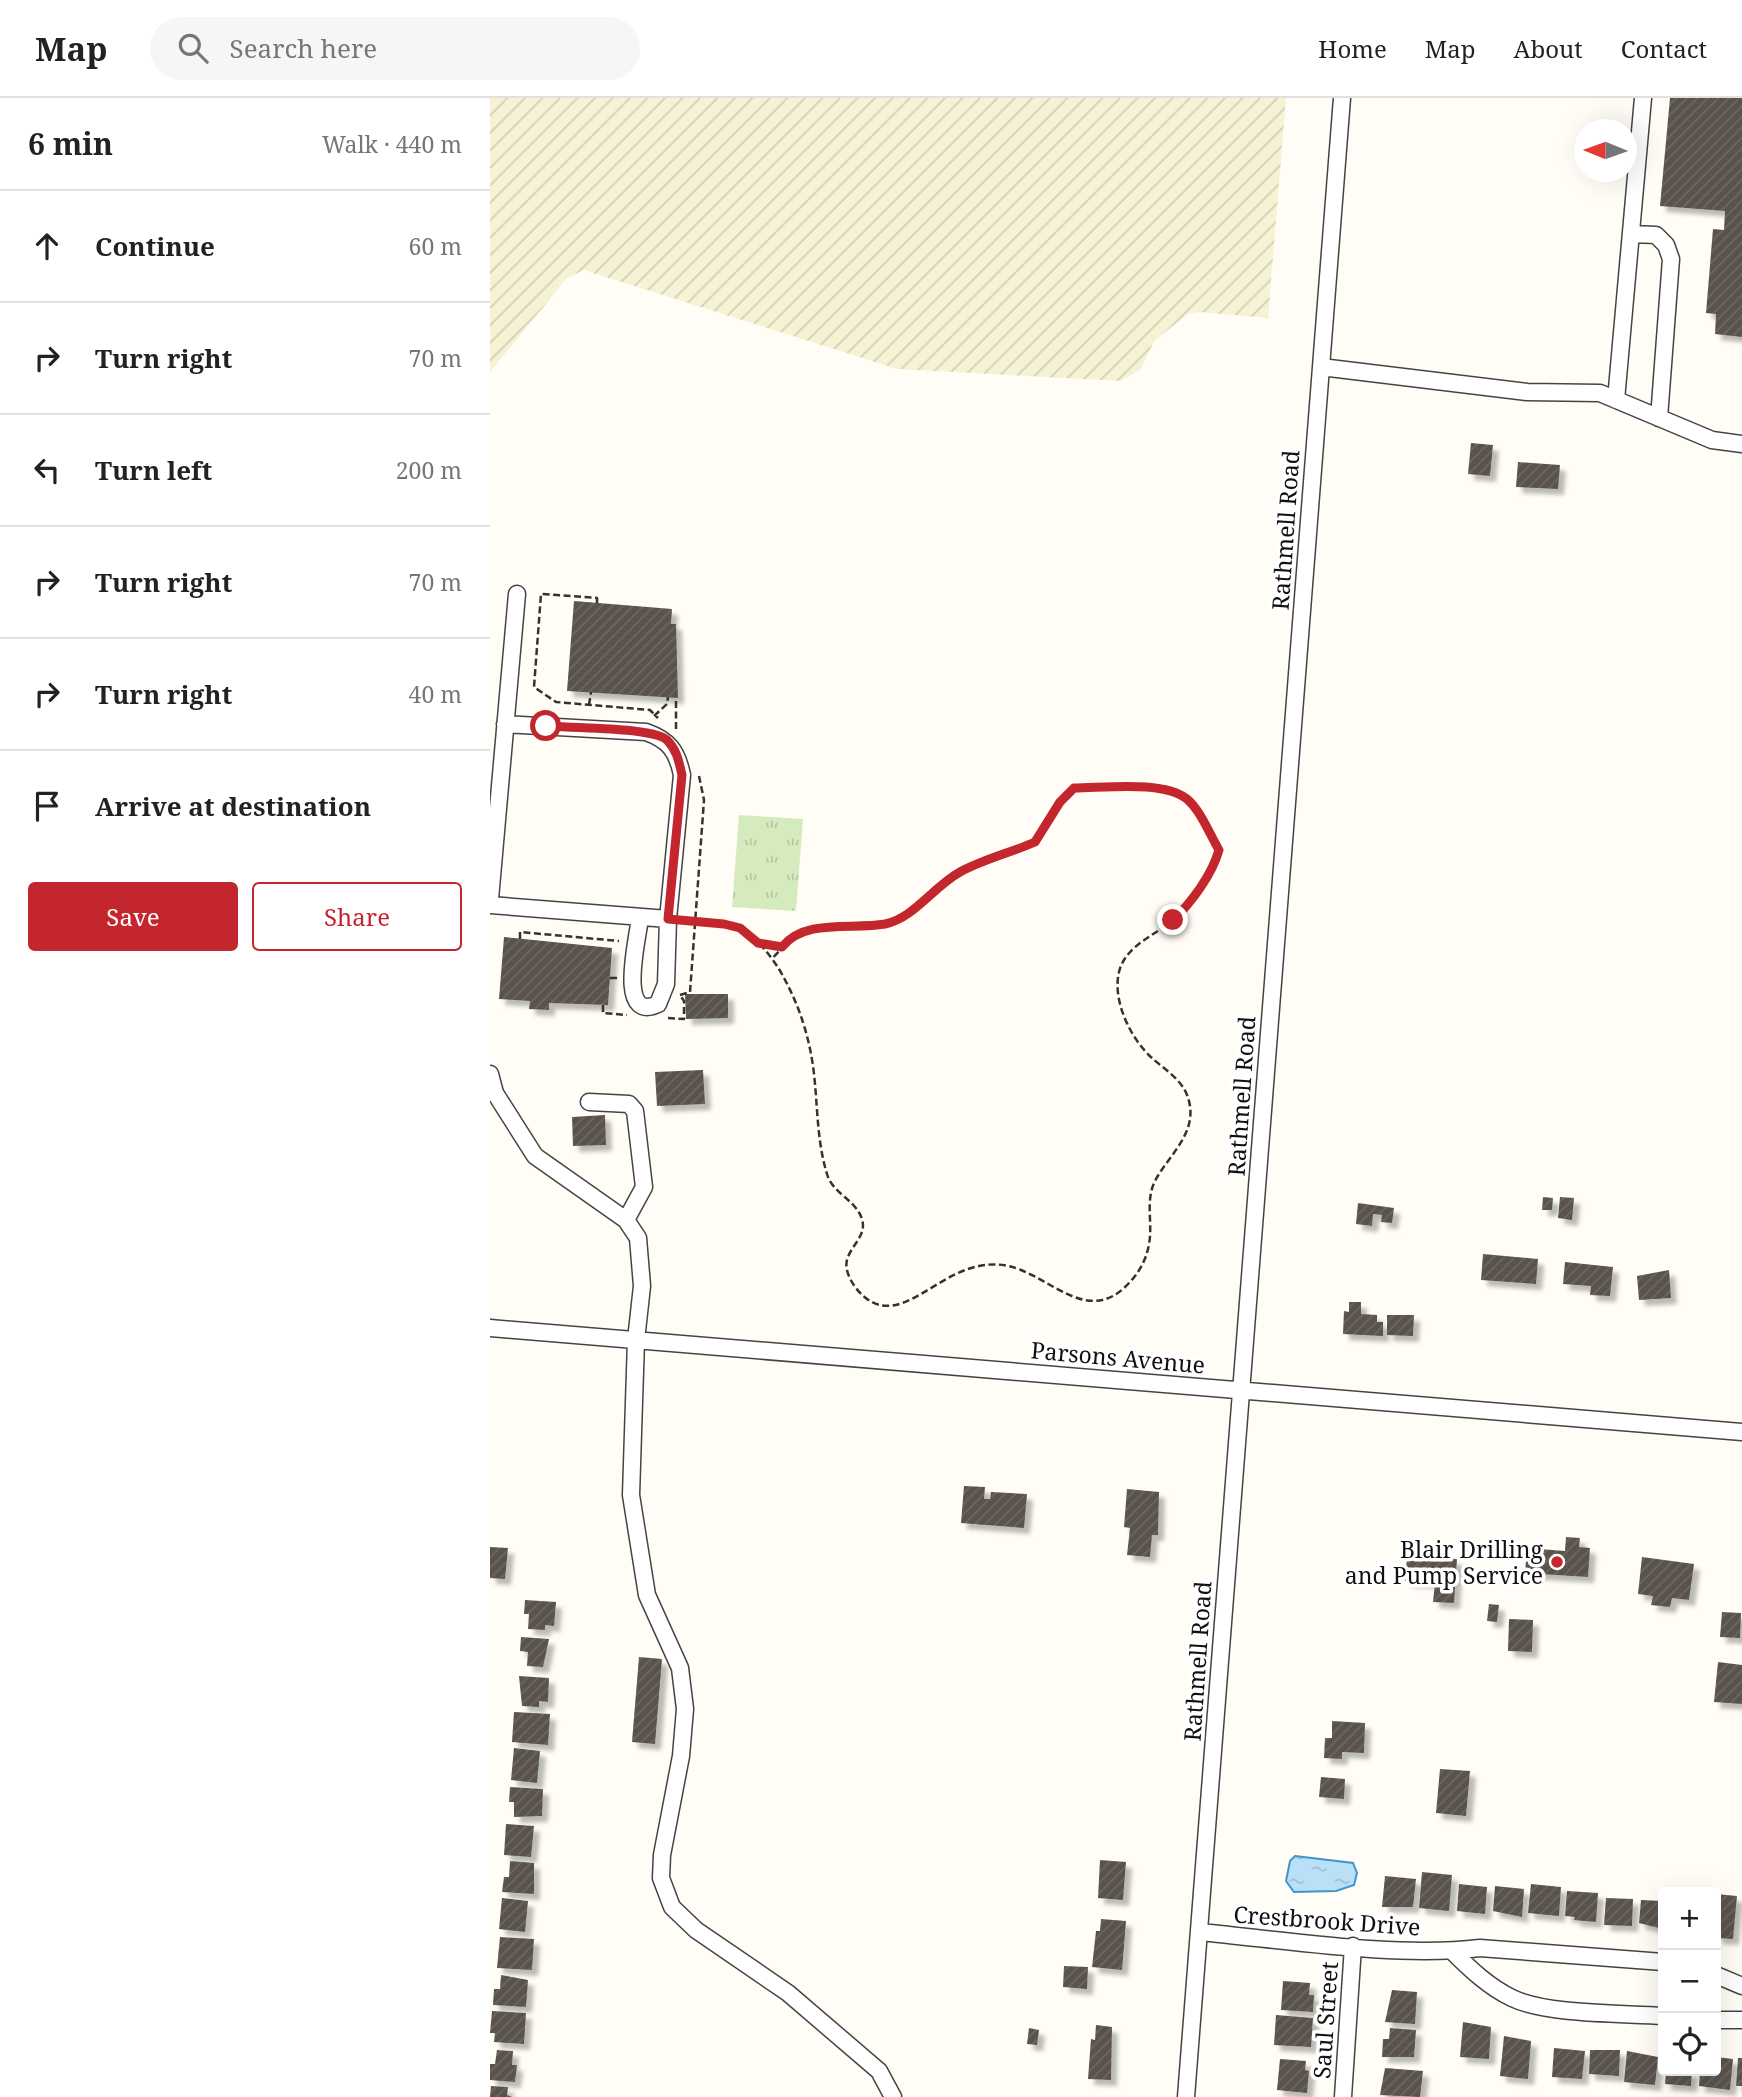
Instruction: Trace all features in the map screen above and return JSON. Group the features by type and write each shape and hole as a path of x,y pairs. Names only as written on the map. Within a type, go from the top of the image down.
{"street":[{"name":"Rathmell Road","path":"1186,2097 1342,98"},
{"path":"1616,400 1643,98"},
{"path":"1632,234 1656,235 1666,245 1671,259 1658,418"},
{"path":"1321,367 1527,392 1600,393 1712,440 1742,444"},
{"path":"490,899 517,594"},
{"path":"505,724 646,732 665,739 678,756 682,775 668,922 666,984 658,1004 651,1007 641,1004 633,993 631,978 640,917"},
{"path":"490,905 640,917 668,922"},
{"path":"490,1074 495,1093 535,1157 626,1220 638,1238 642,1260 636,1340 631,1495 635,1535 647,1595 680,1668 685,1709 681,1756 662,1855 662,1878 672,1907 696,1930 788,1993 849,2045 879,2071 893,2097"},
{"path":"589,1102 629,1104 635,1111 644,1187 626,1220"},
{"name":"Parsons Avenue","path":"490,1328 1742,1432"},
{"name":"Crestbrook Drive","path":"1199,1933 1353,1946 1452,1951 1480,1948 1658,1962"},
{"name":"Saul Street","path":"1343,2097 1353,1946"},
{"path":"1452,1951 1477,1976 1522,2001 1541,2007 1658,2016"},
{"path":"1721,1977 1742,1986"},
{"path":"1721,2020 1742,2020"}],"path":[{"path":"589,705 591,692"},
{"path":"654,716 667,704 668,697"},
{"path":"676,698 676,729"},
{"path":"668,922 724,924 740,928 772,959 803,1019 813,1068 815,1115 827,1177 855,1207 862,1220 862,1234 847,1260 849,1277 871,1302 887,1306 906,1301 926,1293 949,1276 983,1263 999,1262 1016,1268 1082,1302 1100,1303 1127,1285 1143,1265 1149,1245 1149,1200 1155,1182 1174,1158 1191,1114 1187,1093 1137,1042 1117,995 1119,969 1133,949 1185,909 1215,862 1219,850 1187,800 1169,791 1140,787 1074,788 1060,802 1035,842 984,859 959,872 937,885 908,915 887,923 811,929 782,947 772,959"},
{"path":"520,939 520,932 616,939 625,944"},
{"path":"758,943 782,947"},
{"path":"621,972 622,985"},
{"path":"663,1017 684,1019 684,1001 680,995"}],"shaded area":[{"path":"490,98 1286,98 1268,318 1200,312 1188,314 1154,341 1141,369 1121,381 897,369 584,270 567,278 490,372"}],"green space":[{"path":"739,815 803,819 796,911 732,907"}],"water":[{"path":"1295,1856 1353,1863 1357,1873 1354,1885 1336,1891 1294,1892 1286,1881 1290,1861"}],"building":[{"path":"1670,98 1742,98 1742,337 1715,334 1716,314 1706,313 1713,229 1724,230 1725,211 1660,206"},
{"path":"1471,443 1493,445 1490,476 1468,474"},
{"path":"1518,462 1560,465 1558,489 1516,487"},
{"path":"574,601 672,609 671,624 676,624 678,698 567,691"},
{"path":"504,937 612,948 608,1005 549,1003 549,1010 529,1009 530,1001 499,999"},
{"path":"685,994 728,994 728,1018 686,1019"},
{"path":"703,1070 705,1104 657,1106 655,1072"},
{"path":"605,1115 606,1145 573,1146 572,1117"},
{"path":"1543,1197 1553,1198 1552,1210 1542,1210"},
{"path":"1560,1197 1574,1198 1572,1220 1558,1218"},
{"path":"1358,1203 1394,1208 1392,1223 1381,1222 1382,1215 1373,1214 1372,1226 1356,1224"},
{"path":"1483,1254 1538,1259 1536,1284 1481,1280"},
{"path":"1565,1262 1613,1267 1610,1296 1590,1295 1591,1286 1563,1284"},
{"path":"1669,1270 1671,1298 1639,1300 1637,1276"},
{"path":"1349,1302 1361,1302 1361,1314 1377,1315 1377,1322 1383,1322 1383,1336 1343,1334 1344,1311 1349,1312"},
{"path":"1387,1315 1414,1315 1413,1336 1387,1335"},
{"path":"964,1486 985,1487 984,1499 990,1499 991,1492 1027,1494 1024,1528 961,1523"},
{"path":"1127,1489 1159,1492 1158,1535 1152,1535 1150,1557 1127,1555 1130,1528 1124,1527"},
{"name":"Blair Drilling and Pump Service","path":"1566,1537 1580,1538 1579,1547 1590,1548 1588,1577 1525,1573 1527,1548 1565,1551"},
{"path":"490,1547 508,1548 505,1579 490,1578"},
{"path":"1407,1556 1457,1559 1454,1603 1433,1602 1435,1583 1405,1581"},
{"path":"1642,1557 1694,1564 1689,1600 1672,1598 1670,1607 1651,1605 1653,1596 1638,1594"},
{"path":"525,1600 556,1602 554,1626 545,1625 545,1630 528,1629 529,1614 524,1614"},
{"path":"1489,1604 1499,1605 1497,1622 1487,1621"},
{"path":"1722,1612 1741,1613 1740,1638 1720,1637"},
{"path":"1509,1619 1533,1620 1532,1652 1508,1651"},
{"path":"521,1637 549,1639 543,1667 527,1666 528,1652 520,1651"},
{"path":"639,1657 662,1659 655,1744 632,1742"},
{"path":"1718,1662 1742,1665 1742,1704 1714,1702"},
{"path":"519,1676 549,1678 548,1702 539,1701 539,1707 522,1706"},
{"path":"514,1712 550,1714 548,1745 512,1742"},
{"path":"1332,1721 1365,1723 1364,1753 1342,1752 1342,1759 1324,1758 1325,1738 1332,1738"},
{"path":"514,1748 540,1751 537,1783 511,1780"},
{"path":"1440,1769 1470,1771 1466,1816 1436,1813"},
{"path":"1321,1777 1345,1779 1344,1799 1319,1797"},
{"path":"510,1787 543,1789 542,1816 514,1817 514,1802 509,1802"},
{"path":"506,1824 534,1826 531,1857 504,1855"},
{"path":"1100,1860 1126,1862 1123,1900 1098,1898"},
{"path":"510,1861 534,1863 534,1894 502,1892 504,1877 509,1877"},
{"path":"1422,1872 1452,1875 1449,1911 1419,1908"},
{"path":"1385,1876 1416,1879 1413,1907 1382,1907"},
{"path":"1459,1884 1487,1887 1485,1914 1457,1911"},
{"path":"1531,1884 1561,1887 1559,1916 1528,1913"},
{"path":"1495,1886 1524,1889 1522,1917 1493,1911"},
{"path":"1567,1891 1598,1893 1596,1922 1574,1920 1575,1917 1565,1916"},
{"path":"1721,1894 1737,1896 1733,1939 1721,1938"},
{"path":"502,1898 528,1901 525,1932 499,1929"},
{"path":"1606,1898 1633,1899 1632,1926 1604,1925"},
{"path":"1641,1900 1658,1901 1658,1928 1639,1923"},
{"path":"1101,1919 1126,1921 1122,1970 1092,1967 1096,1931 1100,1931"},
{"path":"500,1937 534,1939 532,1970 497,1968"},
{"path":"1064,1966 1088,1967 1087,1989 1063,1987"},
{"path":"501,1975 528,1980 526,2007 493,2005 494,1989 500,1989"},
{"path":"1283,1981 1310,1983 1309,1995 1314,1995 1313,2012 1281,2010"},
{"path":"1392,1990 1417,1992 1415,2024 1385,2022"},
{"path":"492,2011 526,2013 524,2044 494,2042 495,2033 490,2033"},
{"path":"1276,2015 1313,2018 1311,2047 1274,2045"},
{"path":"1463,2022 1491,2027 1489,2059 1460,2057"},
{"path":"1096,2025 1112,2027 1111,2080 1088,2079 1091,2039 1095,2040"},
{"path":"1029,2028 1039,2030 1037,2045 1027,2044"},
{"path":"1390,2028 1416,2030 1414,2057 1382,2057 1383,2039 1389,2039"},
{"path":"1504,2036 1531,2041 1528,2079 1500,2076"},
{"path":"1554,2048 1585,2051 1582,2079 1552,2077"},
{"path":"497,2050 513,2051 512,2065 517,2065 515,2082 490,2080 490,2064 495,2064"},
{"path":"1590,2050 1620,2050 1619,2076 1589,2074"},
{"path":"1627,2051 1658,2057 1655,2085 1624,2082"},
{"path":"1721,2058 1733,2059 1730,2090 1699,2086 1700,2076 1721,2076"},
{"path":"1738,2058 1742,2058 1742,2086 1736,2086"},
{"path":"1280,2059 1306,2061 1305,2070 1309,2071 1307,2093 1277,2090"},
{"path":"1385,2068 1423,2071 1420,2097 1380,2095"},
{"path":"1666,2076 1692,2076 1691,2086 1665,2084"},
{"path":"491,2086 508,2087 507,2095 512,2097 490,2097"}],"place":[{"name":"Blair Drilling and Pump Service","path":"1557,1562"}],"route":[{"path":"546,726 646,732 665,739 678,756 682,775 668,919 724,924 740,928 758,943 782,947 786,942 811,929 887,923 908,915 937,885 959,872 984,859 1035,842 1051,821 1060,802 1074,788 1140,787 1169,791 1187,800 1219,850 1215,862 1185,909 1173,920"}]}
